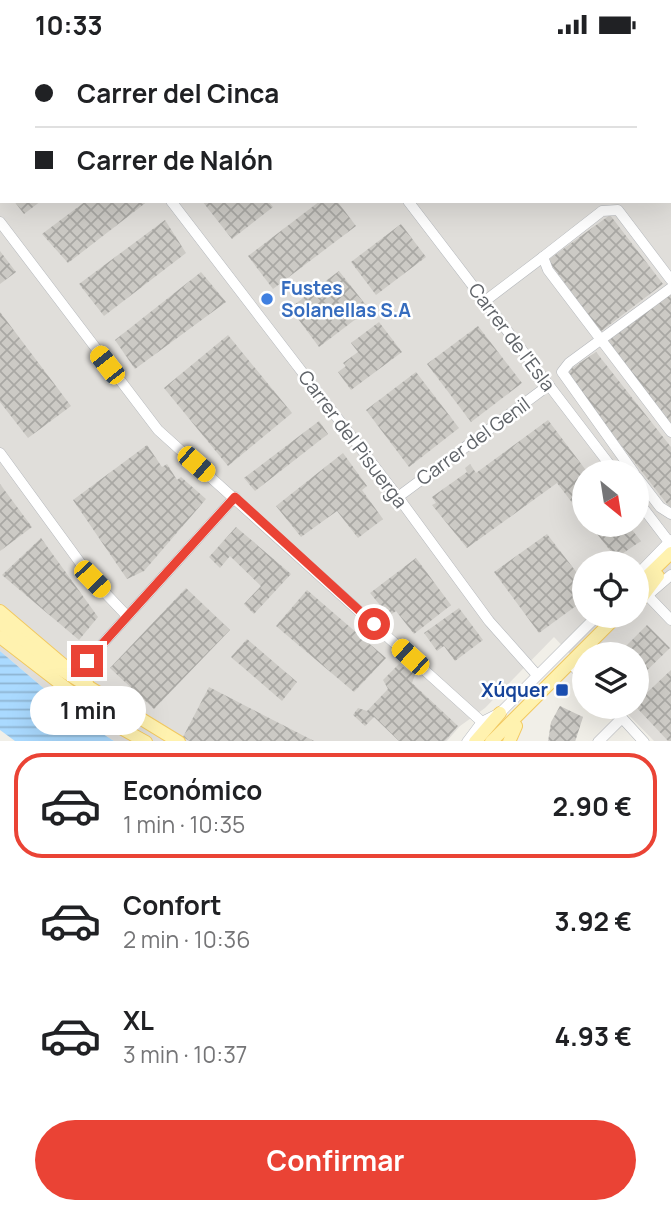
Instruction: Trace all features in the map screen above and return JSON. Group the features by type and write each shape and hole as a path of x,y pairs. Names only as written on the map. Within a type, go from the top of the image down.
{"main road":[{"path":"649,572 670,547"},
{"path":"649,591 664,576 671,563"},
{"path":"0,611 68,673"},
{"path":"0,623 88,688 179,741"},
{"path":"481,741 595,628"},
{"path":"491,741 605,628"},
{"path":"600,642 614,628"},
{"path":"0,637 63,687 146,741"},
{"path":"68,673 85,663 88,688 98,704 124,728"},
{"path":"499,741 572,670"},
{"path":"475,741 500,713"},
{"path":"509,741 516,726"}],"street":[{"name":"Carrer del Pisuerga","path":"173,203 398,496 489,621 537,675"},
{"name":"Carrer de l'Esla","path":"410,203 606,460"},
{"path":"485,301 602,211 611,208 618,210 671,280"},
{"path":"0,222 158,430 482,722"},
{"path":"543,257 548,270 599,341 671,432"},
{"path":"624,460 562,376 569,363 671,288"},
{"name":"Carrer del Genil","path":"398,496 549,385"},
{"path":"0,453 92,579 127,616"},
{"path":"649,493 660,507 671,514"},
{"path":"85,663 235,497"},
{"path":"649,517 670,547 649,566"},
{"path":"649,605 671,620"},
{"path":"467,741 482,722 500,713 585,628"},
{"path":"598,741 621,719"},
{"path":"623,719 644,741"}],"shaded area":[{"path":"0,203 671,203 671,741 654,741 633,719 649,719 649,642 572,642 572,656 554,637 485,708 460,726 447,741 114,741 81,720 0,651"}],"water":[{"path":"0,651 81,720 114,741 15,741 0,730"}],"building":[{"path":"16,203 38,203 24,214"},
{"path":"83,203 145,203 68,263 42,234"},
{"path":"204,203 270,203 273,207 232,239"},
{"path":"317,203 339,203 356,226 273,289 248,256"},
{"path":"610,215 663,284 600,332 548,260"},
{"path":"165,220 186,253 104,316 79,284"},
{"path":"401,224 426,257 376,295 351,262"},
{"path":"0,251 16,272 0,284"},
{"path":"339,271 369,309 319,347 290,308"},
{"path":"201,272 226,302 135,369 115,340"},
{"path":"671,294 671,427 605,341"},
{"path":"0,312 71,406 28,438 0,402"},
{"path":"379,322 402,352 351,390 338,372 346,366 343,363 358,352 351,343"},
{"path":"478,326 522,383 471,422 427,364"},
{"path":"228,335 292,413 228,466 164,388"},
{"path":"596,352 671,447 671,509 649,481 649,460 633,460 565,373"},
{"path":"416,372 459,428 409,467 366,410"},
{"path":"548,420 578,460 572,460 572,502 557,483 467,548 432,505 436,503 432,497 467,472 465,468 470,464 476,473"},
{"path":"319,421 328,434 255,491 244,478"},
{"path":"147,445 162,467 167,464 177,480 181,477 206,499 144,571 127,579 73,500"},
{"path":"343,453 367,486 362,490 383,519 358,538 337,511 301,537 276,506"},
{"path":"0,484 32,527 0,551"},
{"path":"236,527 291,574 254,614 244,604 261,586 230,556 220,568 209,557"},
{"path":"547,534 572,566 572,609 539,633 494,572"},
{"path":"599,537 638,537 641,541 626,551 610,551"},
{"path":"41,538 98,617 79,640 2,575"},
{"path":"416,558 451,605 414,634 396,611 389,616 370,593"},
{"path":"186,588 230,630 154,709 110,668"},
{"path":"307,590 386,658 354,692 276,626"},
{"path":"459,608 483,640 455,661 444,646 437,651 424,633"},
{"path":"649,627 670,648 649,668 649,642 630,642 644,628"},
{"path":"247,639 297,682 282,701 231,657"},
{"path":"399,664 415,675 412,683 458,726 445,741 399,741 374,717 365,726 353,715 358,708 367,711 388,689 383,680"},
{"path":"671,670 671,741 647,719 649,691"},
{"path":"209,687 314,741 189,741 183,737"},
{"path":"560,706 572,712 572,719 582,719 575,741 548,741 551,722"}],"place":[{"name":"Fustes Solanellas S.A","path":"267,299"},
{"name":"Xúquer","path":"562,690"}],"route":[{"path":"87,661 235,497 374,624"}]}
